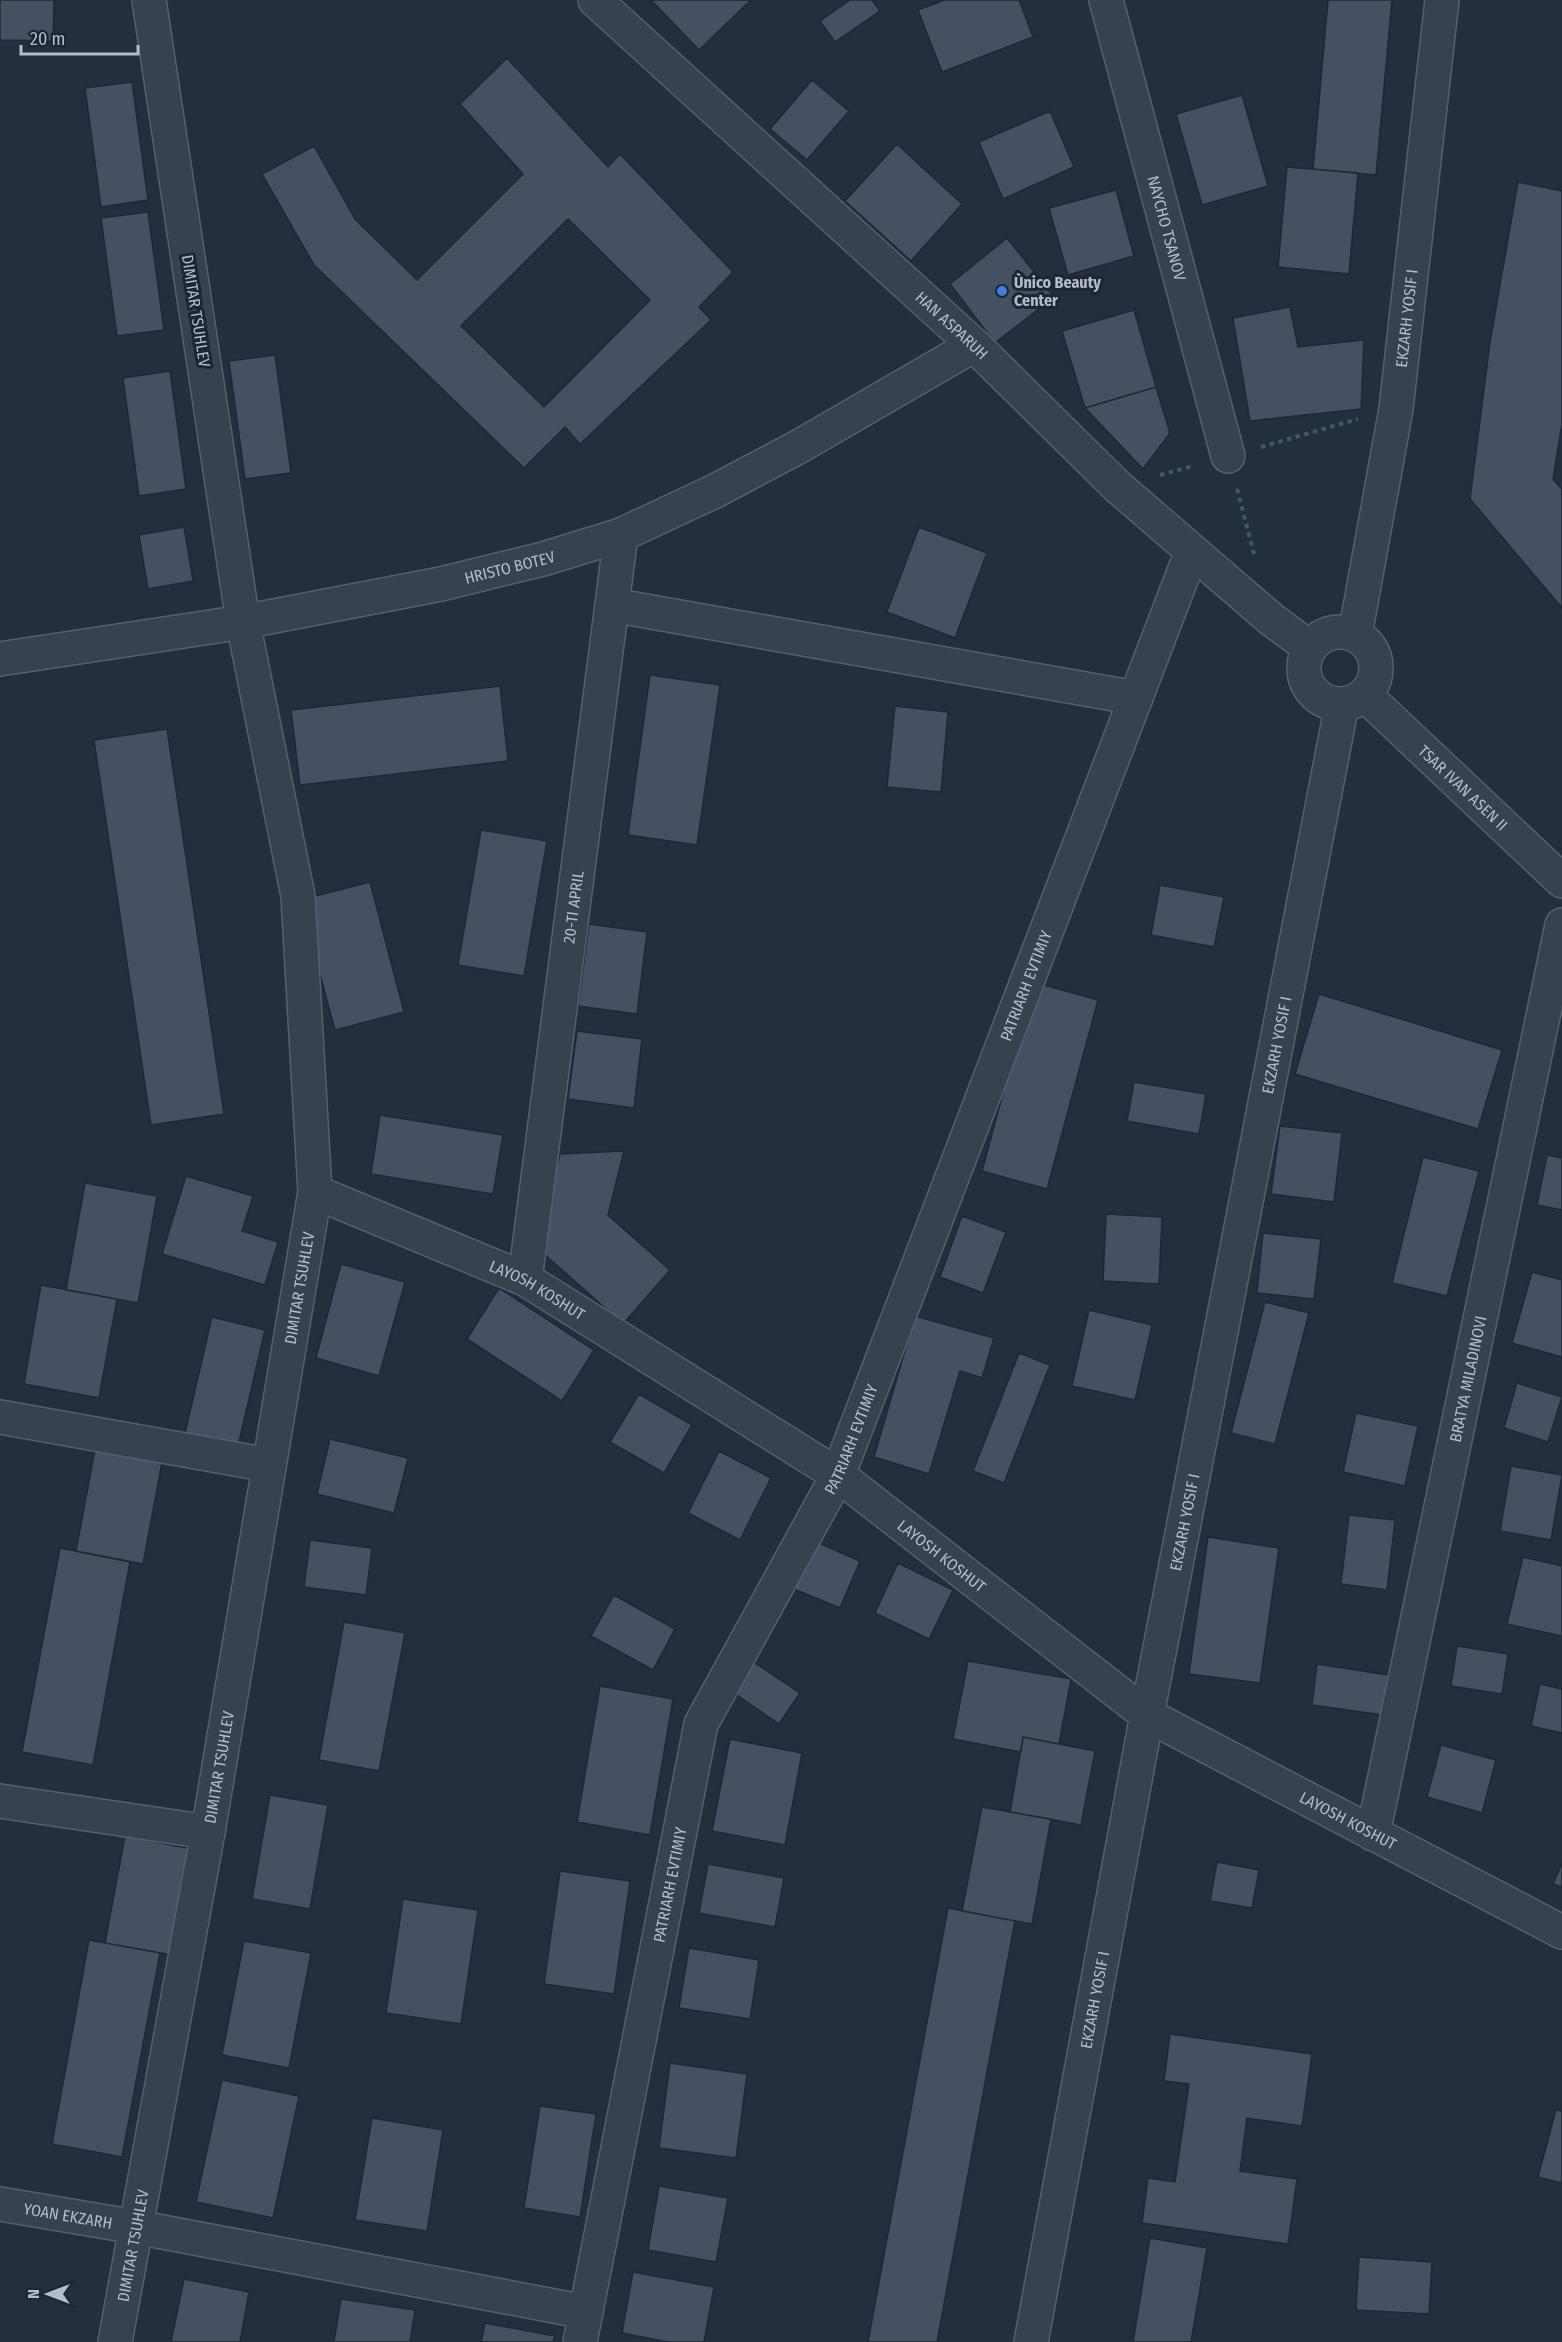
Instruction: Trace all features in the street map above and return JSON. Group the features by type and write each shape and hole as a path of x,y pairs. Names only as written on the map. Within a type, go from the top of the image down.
{"street":[{"name":"DIMITAR TSUHLEV","path":"115,2342 208,1832 315,1192 298,896 243,622 149,0"},
{"name":"HAN ASPARUH","path":"595,0 974,345 1118,487 1271,619 1310,648"},
{"name":"NAYCHO TSANOV","path":"1106,0 1228,456"},
{"name":"EKZARH YOSIF I","path":"1355,635 1396,409 1442,0"},
{"name":"HRISTO BOTEV","path":"0,659 243,622 441,584 543,559 621,535 715,491 800,446 974,345"},
{"name":"20-TI APRIL","path":"525,1279 621,535"},
{"name":"PATRIARH EVTIMIY","path":"583,2327 701,1724 838,1475 1192,550"},
{"path":"612,605 1136,698"},
{"path":"1343,632 1355,635 1372,651 1376,663 1376,675 1353,700 1322,699 1313,692 1304,671 1310,648 1330,633 1343,632"},
{"name":"EKZARH YOSIF I","path":"1031,2342 1147,1715 1353,700"},
{"name":"TSAR IVAN ASEN II","path":"1353,700 1562,881"},
{"name":"BRATYA MILADINOVI","path":"1373,1834 1562,925"},
{"name":"LAYOSH KOSHUT","path":"315,1192 525,1279 838,1475 1147,1715 1562,1932"},
{"path":"0,1418 269,1465"},
{"path":"0,1801 208,1832"},
{"name":"YOAN EKZARH","path":"0,2204 136,2227 583,2327"}],"path":[{"path":"1228,456 1256,561"}],"building":[{"path":"0,0 54,0 53,41 0,40"},
{"path":"651,0 751,0 699,50"},
{"path":"850,0 872,0 880,11 835,42 820,21"},
{"path":"944,0 1019,0 1033,37 942,72 918,10"},
{"path":"1328,0 1392,0 1376,175 1313,169"},
{"path":"507,58 608,167 620,154 733,272 699,307 711,320 580,444 565,427 524,468 314,265 262,174 314,146 355,219 417,280 523,174 460,104","holes":["568,219 650,300 544,407 461,326"]},
{"path":"812,80 849,111 807,160 770,129"},
{"path":"132,82 148,200 101,207 85,88"},
{"path":"1242,95 1268,186 1202,205 1176,114"},
{"path":"1050,111 1074,167 1003,199 979,142"},
{"path":"897,144 962,204 911,261 845,201"},
{"path":"1287,167 1358,173 1349,274 1278,267"},
{"path":"1518,182 1562,191 1562,424 1553,479 1562,489 1562,608 1470,499 1490,342"},
{"path":"1116,190 1134,256 1068,275 1049,208"},
{"path":"148,212 164,330 117,336 101,218"},
{"name":"Ùnico Beauty Center","path":"1007,238 1054,297 995,343 950,284"},
{"path":"1290,307 1298,347 1364,340 1361,409 1250,421 1233,318"},
{"path":"1134,310 1156,387 1085,408 1062,331"},
{"path":"275,355 291,473 245,479 229,361"},
{"path":"170,371 186,489 139,496 123,378"},
{"path":"1156,387 1170,433 1143,469 1085,408"},
{"path":"184,527 193,581 148,589 139,535"},
{"path":"919,527 987,553 955,638 887,612"},
{"path":"650,675 720,685 697,845 628,835"},
{"path":"500,686 508,761 300,785 291,710"},
{"path":"895,706 948,712 941,792 887,787"},
{"path":"167,729 224,1114 151,1125 94,740"},
{"path":"481,830 547,841 524,976 458,965"},
{"path":"370,882 404,1012 335,1030 300,900"},
{"path":"1160,885 1224,897 1214,947 1151,935"},
{"path":"589,924 647,932 637,1014 578,1006"},
{"path":"1033,982 1098,1000 1047,1189 982,1171"},
{"path":"1319,994 1502,1050 1478,1129 1295,1074"},
{"path":"577,1031 642,1039 634,1108 568,1099"},
{"path":"1134,1082 1206,1094 1199,1134 1127,1121"},
{"path":"380,1115 503,1135 493,1194 371,1174"},
{"path":"1280,1126 1342,1133 1334,1202 1271,1194"},
{"path":"624,1151 608,1215 670,1270 623,1324 535,1246 560,1154"},
{"path":"1547,1155 1562,1158 1562,1210 1537,1205"},
{"path":"1423,1157 1479,1171 1447,1296 1392,1283"},
{"path":"186,1176 253,1196 242,1231 278,1242 265,1285 162,1254"},
{"path":"85,1183 157,1196 138,1303 66,1290"},
{"path":"1106,1214 1162,1217 1159,1284 1103,1281"},
{"path":"962,1216 1006,1232 983,1293 940,1277"},
{"path":"1263,1233 1321,1239 1314,1299 1257,1293"},
{"path":"341,1264 405,1282 379,1376 316,1358"},
{"path":"1532,1272 1562,1280 1562,1357 1512,1343"},
{"path":"41,1285 117,1299 99,1398 24,1384"},
{"path":"499,1288 594,1350 562,1401 467,1339"},
{"path":"1265,1302 1309,1313 1275,1444 1231,1433"},
{"path":"1089,1310 1152,1325 1135,1400 1072,1386"},
{"path":"915,1316 994,1338 982,1378 960,1371 929,1474 874,1457"},
{"path":"212,1317 265,1330 238,1446 185,1433"},
{"path":"1019,1353 1050,1365 1004,1483 973,1471"},
{"path":"1517,1383 1562,1397 1548,1442 1504,1428"},
{"path":"639,1394 692,1425 664,1473 610,1442"},
{"path":"1356,1413 1418,1426 1405,1486 1343,1472"},
{"path":"330,1439 408,1458 394,1513 317,1494"},
{"path":"96,1444 163,1457 143,1564 76,1551"},
{"path":"719,1451 771,1478 740,1540 688,1513"},
{"path":"1511,1466 1562,1475 1551,1540 1500,1531"},
{"path":"1349,1515 1395,1520 1387,1590 1341,1584"},
{"path":"1208,1537 1279,1548 1260,1683 1189,1674"},
{"path":"310,1540 372,1548 366,1595 304,1587"},
{"path":"814,1541 860,1561 840,1608 794,1589"},
{"path":"60,1548 130,1562 93,1765 22,1752"},
{"path":"1523,1557 1562,1566 1562,1636 1507,1624"},
{"path":"898,1563 953,1590 929,1639 875,1613"},
{"path":"614,1595 675,1629 653,1670 591,1636"},
{"path":"344,1622 405,1633 379,1771 319,1760"},
{"path":"1457,1646 1508,1654 1502,1694 1451,1686"},
{"path":"752,1661 800,1693 779,1724 731,1691"},
{"path":"968,1661 1071,1679 1059,1744 1023,1737 1021,1752 953,1739"},
{"path":"1317,1664 1388,1675 1383,1715 1312,1705"},
{"path":"1540,1684 1562,1689 1562,1733 1531,1726"},
{"path":"600,1686 673,1699 650,1835 577,1822"},
{"path":"1023,1737 1095,1751 1081,1825 1010,1812"},
{"path":"730,1739 802,1753 785,1845 712,1831"},
{"path":"1441,1745 1496,1760 1482,1813 1427,1797"},
{"path":"270,1795 328,1805 310,1909 252,1899"},
{"path":"982,1807 1051,1819 1032,1924 962,1911"},
{"path":"125,1836 192,1849 172,1955 105,1943"},
{"path":"1217,1862 1259,1870 1252,1908 1210,1901"},
{"path":"1562,1863 1562,1887 1553,1884"},
{"path":"708,1864 784,1878 775,1927 699,1913"},
{"path":"560,1871 630,1881 614,1994 544,1984"},
{"path":"403,1899 478,1910 461,2024 386,2013"},
{"path":"948,1908 1015,1921 937,2342 868,2342"},
{"path":"89,1940 160,1953 122,2157 52,2144"},
{"path":"244,1941 311,1953 289,2068 222,2055"},
{"path":"689,1948 759,1960 750,2019 679,2008"},
{"path":"1170,2034 1312,2054 1302,2126 1247,2118 1240,2171 1297,2179 1288,2244 1142,2223 1148,2178 1175,2182 1189,2084 1164,2081"},
{"path":"670,2063 747,2074 736,2158 659,2148"},
{"path":"222,2080 299,2096 273,2218 196,2202"},
{"path":"540,2106 596,2114 580,2217 524,2208"},
{"path":"1556,2110 1562,2111 1562,2183 1538,2177"},
{"path":"372,2118 443,2130 427,2231 355,2220"},
{"path":"659,2186 728,2198 716,2262 648,2250"},
{"path":"1150,2238 1207,2248 1191,2342 1133,2342"},
{"path":"1359,2257 1432,2262 1429,2314 1356,2310"},
{"path":"633,2272 714,2287 704,2342 668,2342 622,2333"},
{"path":"184,2279 249,2292 240,2342 171,2342"},
{"path":"341,2299 415,2310 410,2342 334,2342"},
{"path":"485,2323 555,2336 553,2342 481,2342"}],"place":[{"name":"Ùnico Beauty Center","path":"1002,291"}]}
